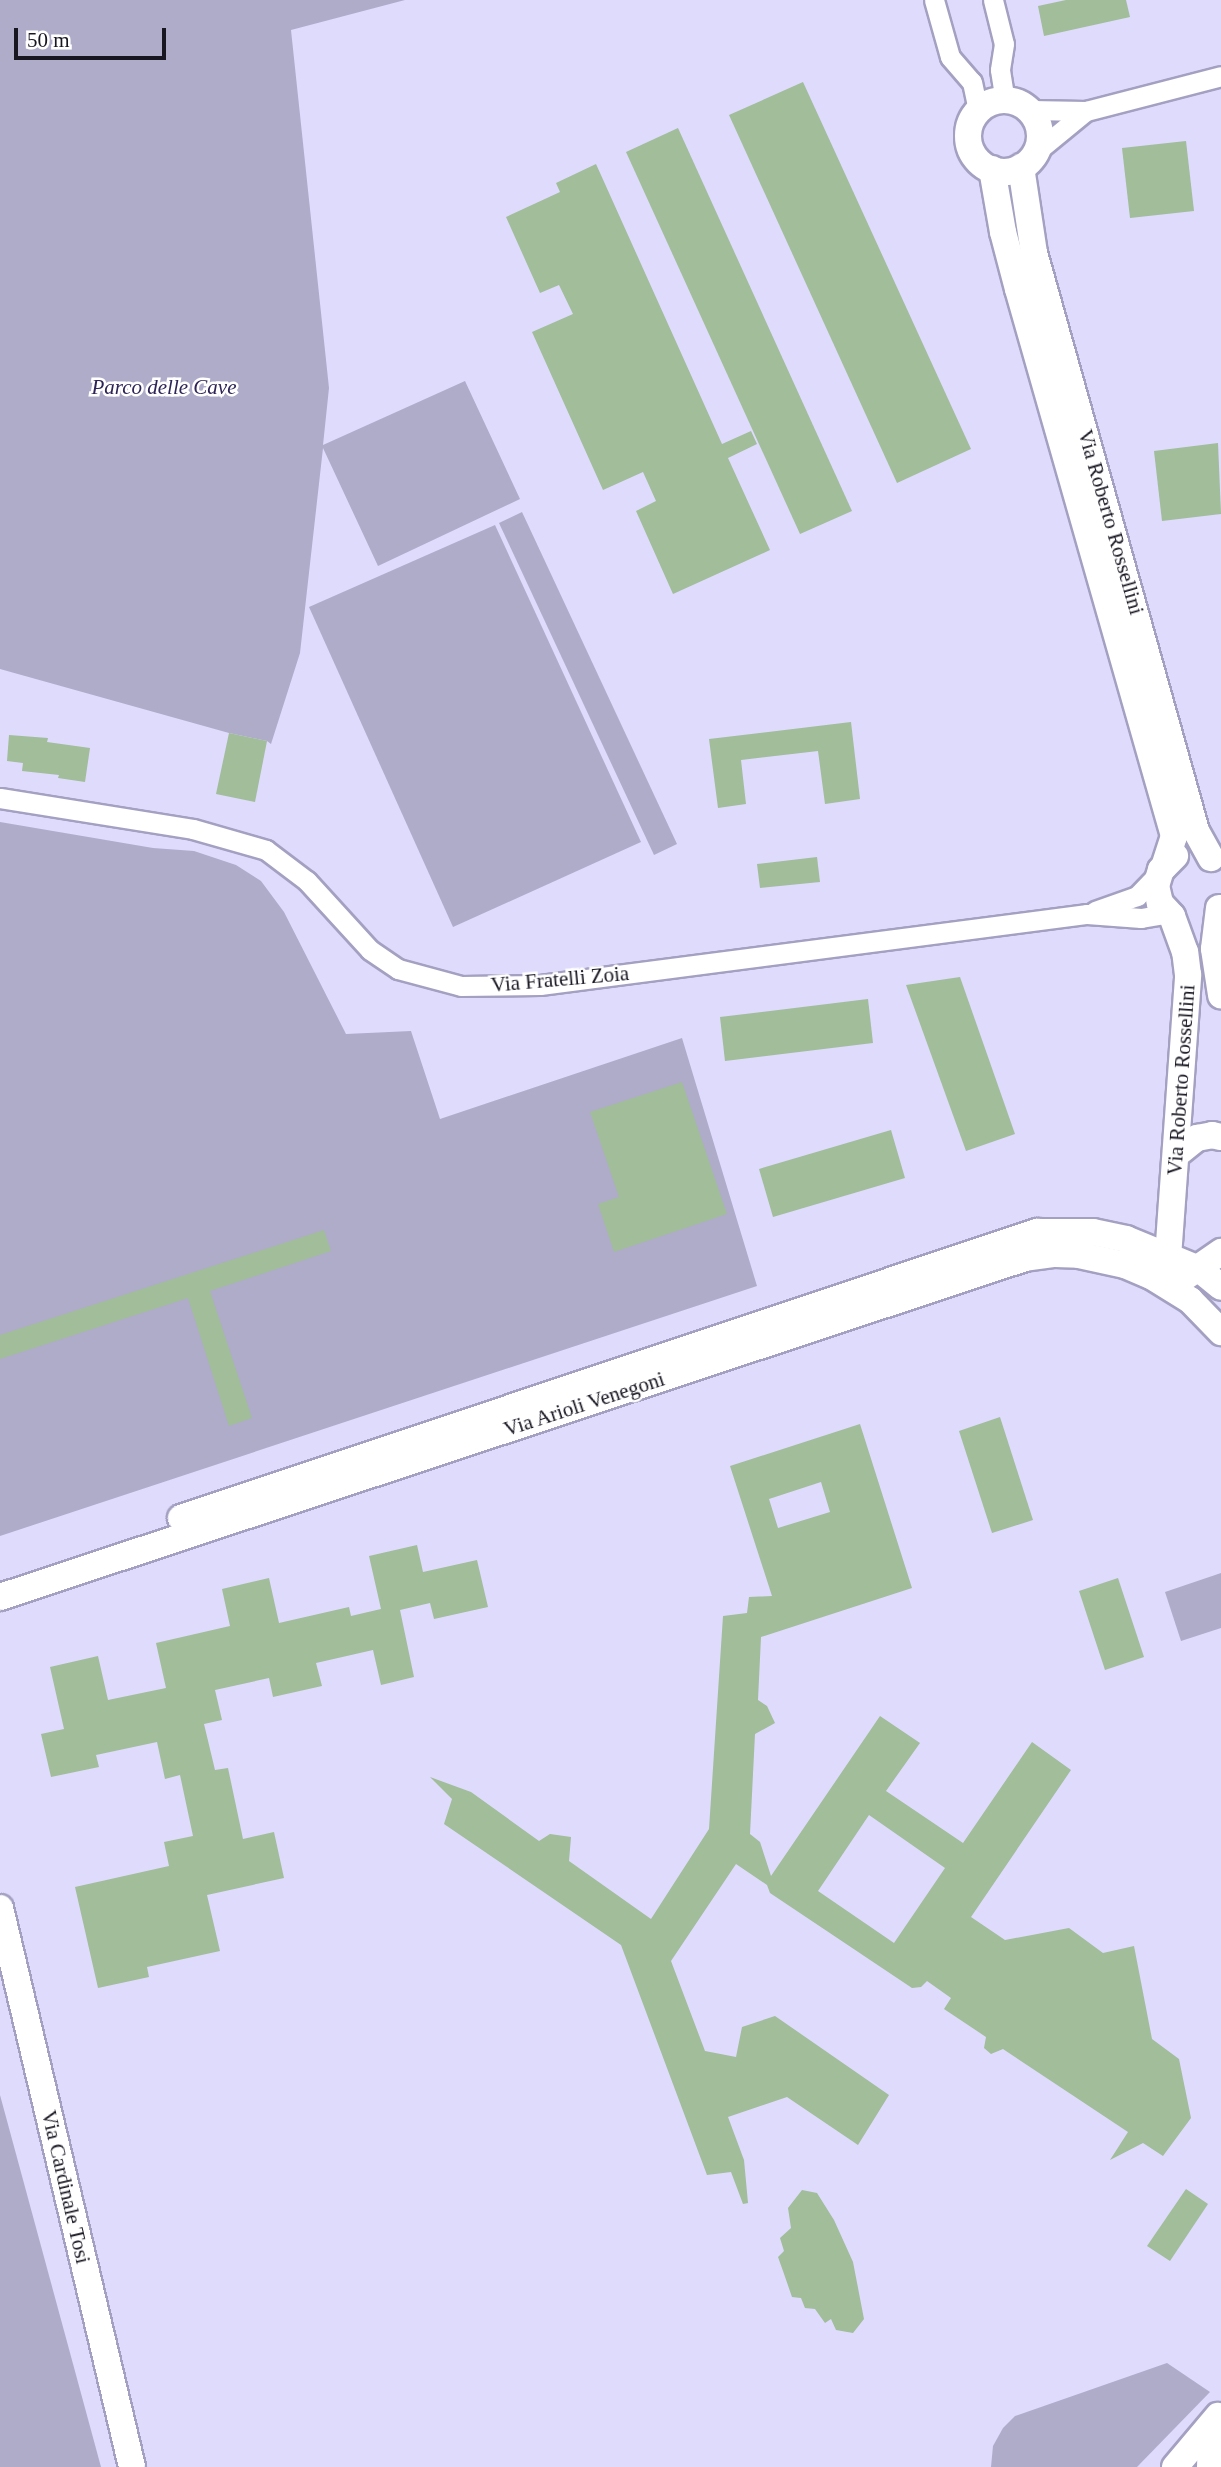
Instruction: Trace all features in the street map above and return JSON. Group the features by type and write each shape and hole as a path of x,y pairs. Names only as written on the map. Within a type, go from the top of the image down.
{"street":[{"path":"934,0 950,57 972,82 978,111"},
{"path":"993,0 1004,44 1000,70 1004,100"},
{"path":"1086,111 1028,160 1003,172 992,169 978,159 970,144 970,126 978,111 990,103 1004,100 1018,103 1030,110 1086,111 1221,76"},
{"path":"1028,160 1039,127 1030,110"},
{"name":"Via Roberto Rossellini","path":"1028,160 1034,253 1045,281 1196,831 1217,863"},
{"name":"Via Roberto Rossellini","path":"992,169 1003,232 1018,289 1144,743 1174,836 1162,869 1157,895 1170,915 1185,952 1188,975 1178,1154 1166,1254 1168,1287"},
{"name":"Via Fratelli Zoia","path":"0,798 193,829 266,850 307,881 379,957 398,969 461,986 540,985 1087,914 1142,918 1170,915 1194,922 1207,918 1220,907"},
{"name":"Via Fratelli Zoia","path":"1087,914 1137,896 1162,869 1185,852 1217,863"},
{"name":"Via Roberto Rossellini","path":"1220,907 1214,949 1221,995"},
{"path":"1178,1154 1184,1146 1197,1138 1212,1135 1221,1137"},
{"name":"Via Arioli Venegoni","path":"0,1579 1037,1232 1093,1231 1126,1239 1199,1269 1221,1287"},
{"path":"1168,1287 1221,1252"},
{"name":"Via Arioli Venegoni","path":"0,1597 1025,1258 1055,1254 1104,1259 1146,1273 1190,1300 1221,1332"},
{"name":"Via Cardinale Tosi","path":"0,1908 132,2467"},
{"path":"1175,2467 1220,2414"},
{"path":"1210,2467 1211,2441 1220,2414"}],"green space":[{"name":"Parco delle Cave","path":"0,0 405,0 291,30 329,388 323,445 465,381 520,499 378,566 323,448 300,653 271,744 0,669"},
{"path":"522,512 677,844 654,855 499,523"},
{"path":"495,525 641,842 453,927 309,607"},
{"path":"0,822 153,848 194,851 236,865 261,881 284,912 346,1034 411,1031 440,1119 682,1038 757,1286 0,1536"},
{"path":"1221,1573 1221,1628 1181,1641 1165,1592"},
{"path":"0,2095 101,2467 0,2467"},
{"path":"1167,2363 1210,2392 1137,2467 991,2467 993,2446 1003,2428 1015,2416"}],"building":[{"path":"1066,0 1126,0 1130,17 1044,36 1038,6"},
{"path":"803,82 971,449 897,483 729,115"},
{"path":"678,128 852,511 800,534 626,152"},
{"path":"1186,141 1194,211 1130,218 1122,148"},
{"path":"596,164 722,444 751,431 757,444 728,458 770,550 673,594 636,511 656,501 643,472 603,490 532,332 573,314 559,285 540,293 506,217 560,192 556,183"},
{"path":"1218,443 1221,514 1162,521 1154,451"},
{"path":"851,722 860,799 825,804 818,751 741,760 746,804 718,808 709,739"},
{"path":"229,733 267,741 255,802 216,794"},
{"path":"9,735 48,738 47,742 90,748 85,782 58,778 59,775 22,771 23,763 7,761"},
{"path":"817,857 820,882 760,888 757,864"},
{"path":"960,977 1015,1134 966,1151 906,985"},
{"path":"868,999 873,1043 725,1061 720,1017"},
{"path":"682,1082 727,1214 614,1252 598,1204 619,1197 590,1112"},
{"path":"891,1130 905,1178 773,1217 759,1169"},
{"path":"324,1230 331,1251 210,1291 252,1418 229,1426 188,1298 0,1359 0,1335"},
{"path":"1000,1417 1033,1520 992,1533 959,1431"},
{"path":"860,1424 912,1588 761,1637 758,1700 767,1706 775,1723 755,1734 750,1834 760,1842 771,1876 880,1716 920,1743 886,1791 963,1843 1032,1742 1071,1770 971,1917 1005,1940 1069,1928 1103,1953 1134,1946 1152,2039 1179,2059 1191,2118 1163,2156 1143,2143 1110,2160 1128,2132 1003,2049 991,2054 984,2048 986,2037 944,2009 951,1998 927,1981 921,1987 912,1988 770,1893 767,1885 736,1864 671,1961 705,2051 736,2057 742,2027 775,2016 889,2095 858,2145 787,2097 728,2117 744,2160 748,2203 743,2204 731,2172 707,2175 621,1945 444,1824 452,1799 430,1777 471,1792 539,1841 550,1834 571,1837 569,1861 651,1919 709,1829 723,1616 747,1613 749,1597 772,1596 730,1466","holes":["821,1482 830,1512 778,1528 769,1499","869,1815 945,1868 894,1943 818,1891"]},
{"path":"417,1545 423,1572 477,1560 488,1607 434,1619 430,1603 400,1610 414,1677 381,1685 373,1650 316,1663 322,1686 273,1697 269,1678 215,1690 222,1720 204,1724 215,1770 228,1768 243,1839 274,1832 284,1878 207,1895 220,1951 147,1967 149,1977 98,1988 75,1887 169,1866 164,1842 193,1836 180,1775 165,1779 157,1742 96,1755 99,1767 51,1777 41,1734 64,1729 50,1667 98,1656 108,1700 166,1688 156,1643 230,1626 222,1589 269,1578 279,1623 349,1607 351,1616 381,1609 369,1556"},
{"path":"1118,1578 1144,1657 1105,1670 1079,1591"},
{"path":"1186,2189 1208,2204 1170,2261 1147,2246"},
{"path":"802,2190 817,2193 834,2220 853,2262 864,2319 853,2333 836,2330 831,2319 825,2323 815,2309 805,2308 801,2298 792,2297 778,2257 784,2251 780,2238 791,2228 788,2208"}]}
